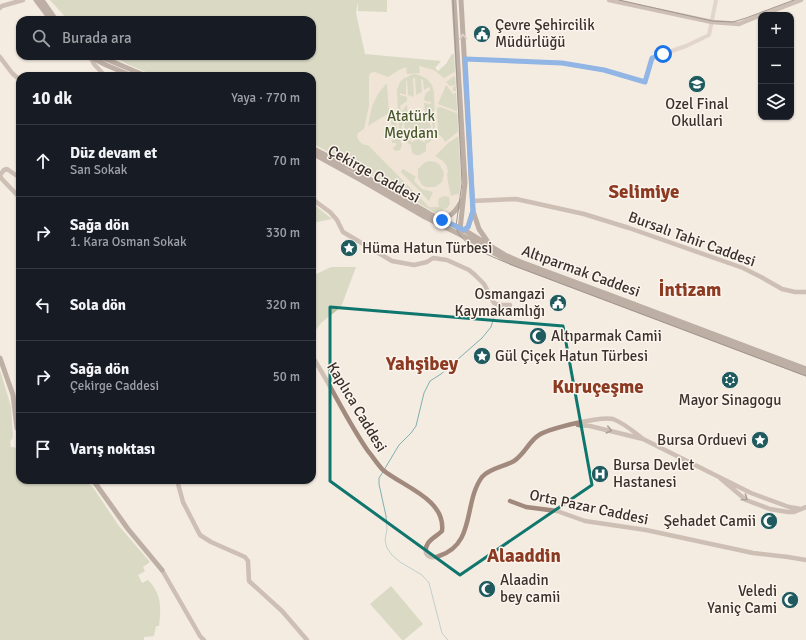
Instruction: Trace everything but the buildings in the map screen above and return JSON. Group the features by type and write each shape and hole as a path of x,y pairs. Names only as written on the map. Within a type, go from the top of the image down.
{"main road":[{"path":"0,8 2,6 23,0"},
{"path":"36,0 48,16"},
{"path":"42,0 53,16"},
{"path":"454,0 465,183 461,230 467,238"},
{"path":"454,231 468,227 472,213 461,0"},
{"path":"609,0 712,22 739,24 758,16"},
{"path":"769,12 801,0"},
{"path":"0,57 16,76"},
{"path":"92,60 101,72"},
{"path":"97,60 123,72"},
{"path":"108,60 137,72"},
{"name":"Çekirge Caddesi","path":"316,150 461,230"},
{"name":"Çekirge Caddesi","path":"316,155 467,238"},
{"path":"16,175 8,169 4,170 0,175 16,194"},
{"path":"442,220 449,217 453,213 464,197"},
{"name":"Bursalı Tahir Caddesi","path":"472,201 516,199 584,214 635,230 743,268 782,289 795,292 806,292"},
{"path":"316,202 330,212 337,220 343,232 392,261 414,266 427,262 433,258 447,260 469,270 475,275 484,284 494,303 499,305 510,305"},
{"path":"463,205 463,217 468,219 472,213"},
{"path":"472,213 479,229 490,246"},
{"name":"Altıparmak Caddesi","path":"461,230 505,255 521,262 806,369"},
{"name":"Altıparmak Caddesi","path":"467,238 512,263 806,374"},
{"path":"0,358 13,394 16,420"},
{"name":"Kaplıca Caddesi","path":"316,363 346,417 378,464 386,472 421,493 441,519 442,531 428,542 425,550 428,555 434,558 450,551 463,536 472,501 485,474 514,461 524,453 538,436 554,428 574,424"},
{"path":"574,424 606,418 612,419 643,439 751,492 789,507 804,508"},
{"path":"574,424 590,426 643,439"},
{"path":"714,474 746,500 758,505 788,512 804,508"},
{"path":"96,484 128,529 162,570 200,636 204,640"},
{"path":"178,484 183,502 200,535 211,542 245,557 248,561 249,581 282,611 307,640"},
{"name":"Orta Pazar Caddesi","path":"510,501 526,507 557,511 585,520 646,530 753,553 806,560"}],"street":[{"path":"465,59 562,63 604,70 645,82 652,58 686,46 709,35 716,0"}],"highlighted area":[{"path":"330,307 563,326 592,485 460,575 330,481"}],"green space":[{"name":"Atatürk Meydanı","path":"50,0 387,0 387,12 358,11 358,2 356,13 365,54 441,61 435,68 438,71 446,64 452,54 454,54 461,181 459,197 442,217 365,172 361,165 354,161 337,157 316,145 316,72 146,72 120,60 316,60 316,16 64,16"},
{"path":"316,206 332,219 316,222"},
{"path":"331,267 356,267 341,307 321,323 316,330 316,274"},
{"path":"0,370 11,407 13,437 10,442 11,447 16,448 16,484 89,484 92,486 119,526 150,562 143,567 145,571 138,575 142,583 148,580 153,585 160,602 160,613 159,626 156,626 154,636 144,637 144,640 0,640"},
{"path":"391,586 423,624 404,640 402,640 370,604"}],"shaded area":[{"path":"419,66 434,70 444,78 456,71 456,75 446,82 450,86 457,85 453,87 453,91 457,91 458,93 454,93 454,95 446,85 438,104 459,112 459,114 440,107 437,108 438,134 445,142 459,131 460,135 448,143 435,156 443,161 447,167 451,196 457,194 461,195 457,210 442,219 443,209 447,208 450,204 449,197 445,196 439,198 439,207 429,207 368,145 364,145 357,137 358,133 364,129 369,106 370,73 375,72 388,77 406,67 407,74 420,73","holes":["413,74 419,75 427,79 432,85 434,92 435,133 431,141 426,144 426,151 420,155 412,153 411,145 403,140 399,132 397,90 403,79","387,84 389,113 368,126 372,106 378,94","396,113 397,132 402,145 400,150 396,151 393,149 394,146 396,146 396,143 392,143 391,118","428,161 436,162 440,165 444,173 442,182 435,187 426,187 422,185 418,178 418,169","403,169 416,177 414,180 422,189 433,192 429,201 401,172"]},
{"path":"413,78 415,78 416,95 422,92 421,79 423,80 424,90 429,87 430,90 426,93 424,99 425,101 431,102 431,104 424,103 425,115 432,122 433,129 430,137 424,142 418,139 412,142 404,137 402,131 402,125 408,116 407,105 401,112 400,106 407,101 407,97 400,95 400,93 406,95 407,80 408,95 414,97","holes":["418,114 425,117 429,121 431,127 430,132 424,139 418,137 411,140 405,133 404,124 410,117"]}],"waterway":[{"path":"384,470 399,445 416,426 424,393 430,381 441,374 482,338 491,327 497,308"},
{"path":"383,472 379,478 379,484 386,516 387,529 385,540 387,548 400,562 422,575 429,583 442,633 448,640"}],"tram line":[{"path":"453,0 462,183 456,226 458,233 463,239 470,245 488,255 512,265 806,376"},
{"path":"619,0 712,21 733,22 794,0"}],"place":[{"name":"Çevre Şehircilik Müdürlüğü","path":"482,34"},
{"name":"Ozel Final Okullari","path":"697,84"},
{"name":"Hüma Hatun Türbesi","path":"349,248"},
{"name":"Osmangazi Kaymakamlığı","path":"558,303"},
{"name":"Altıparmak Camii","path":"538,336"},
{"name":"Gül Çiçek Hatun Türbesi","path":"482,356"},
{"name":"Mayor Sinagogu","path":"730,380"},
{"name":"Bursa Orduevi","path":"760,440"},
{"name":"Bursa Devlet Hastanesi","path":"600,474"},
{"name":"Şehadet Camii","path":"769,521"},
{"name":"Alaadin bey camii","path":"487,589"},
{"name":"Veledi Yaniç Cami","path":"790,600"}],"district":[{"name":"Selimiye","path":"644,192"},
{"name":"İntizam","path":"690,290"},
{"name":"Yahşibey","path":"422,364"},
{"name":"Kuruçeşme","path":"598,387"},
{"name":"Alaaddin","path":"524,556"}],"route":[{"path":"442,220 464,230 468,227 473,211 465,59 562,63 604,70 645,82 652,58 663,54"}]}
